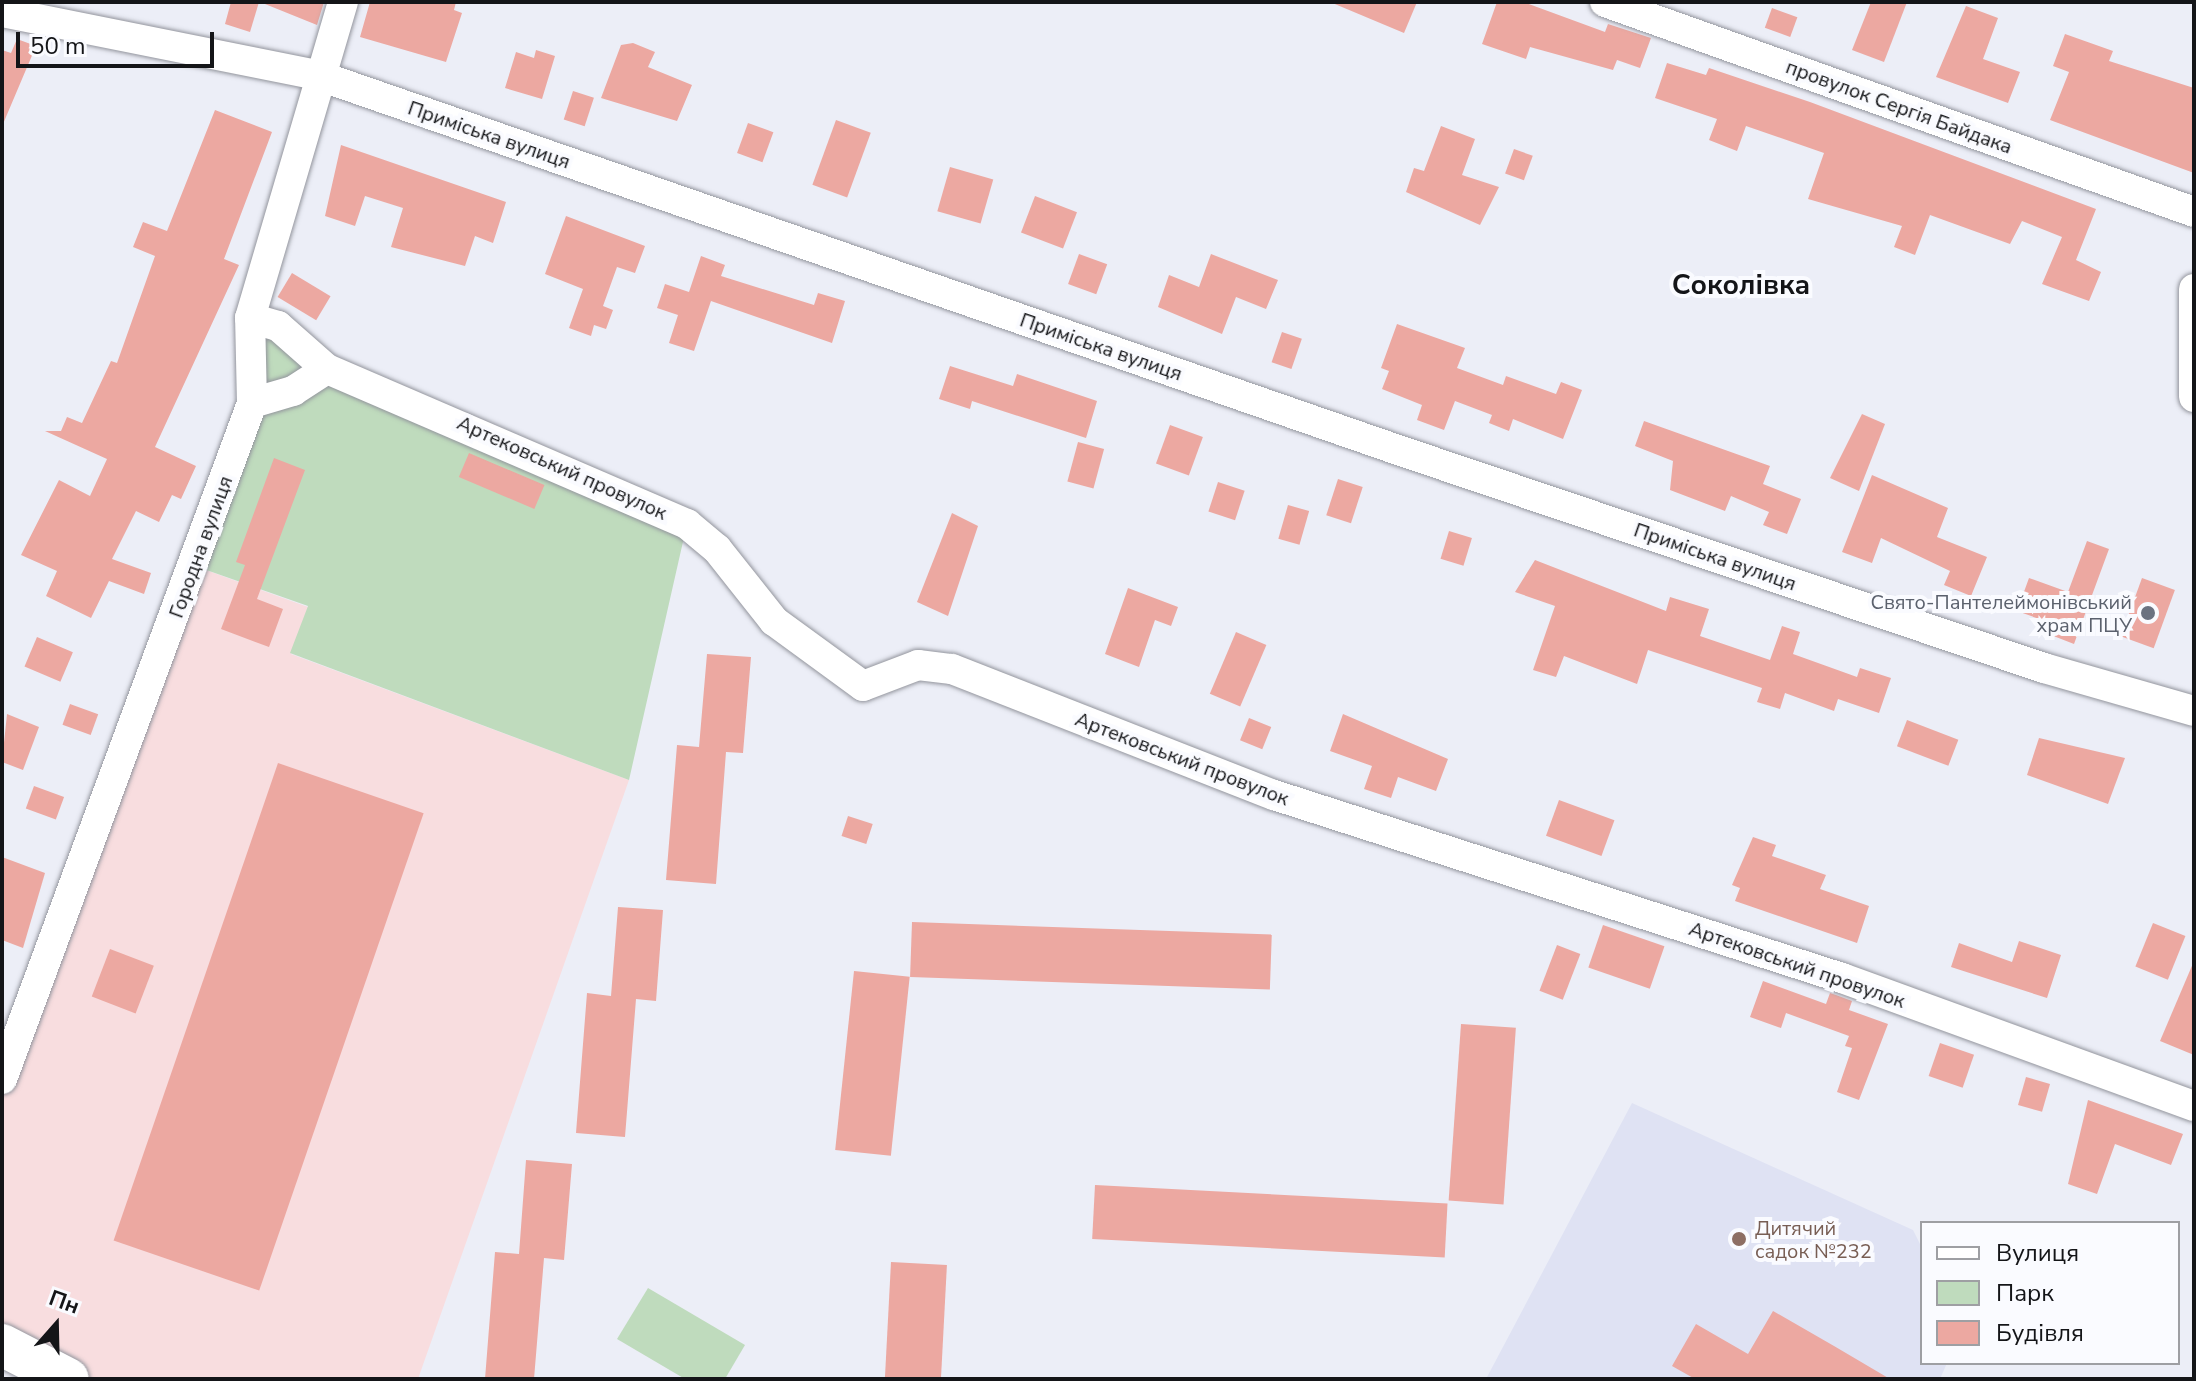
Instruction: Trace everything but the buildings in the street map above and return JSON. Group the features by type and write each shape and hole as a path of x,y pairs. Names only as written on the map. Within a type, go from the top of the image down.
{"main road":[{"path":"2,1345 68,1379"}],"street":[{"name":"Городна вулиця","path":"2,1079 252,403 250,318 317,75 343,2"},
{"name":"провулок Сергія Байдака","path":"1605,2 2194,212"},
{"name":"Приміська вулиця","path":"2,12 317,75 1428,461 2044,668 2194,711"},
{"path":"2194,289 2194,397"},
{"name":"Артековський провулок","path":"250,318 278,326 327,369 687,524 717,549 774,621 863,686 918,665 952,669 1274,795 1842,978 2194,1106"},
{"path":"252,403 293,391 327,369"}],"shaded area":[{"path":"195,566 308,607 291,654 629,780 418,1379 68,1379 2,1345 2,1079"},
{"name":"Дитячий садок №232","path":"1632,1103 1913,1230 1920,1244 1920,1365 1946,1365 1940,1379 1486,1379"}],"green space":[{"path":"250,318 687,524 629,780 290,653 308,606 195,566 252,403"},
{"path":"648,1288 745,1345 725,1379 685,1379 617,1339"}],"place":[{"name":"Свято-Пантелеймонівський храм ПЦУ","path":"2148,613"},
{"name":"Дитячий садок №232","path":"1739,1239"}],"district":[{"name":"Соколівка","path":"1741,285"}]}
